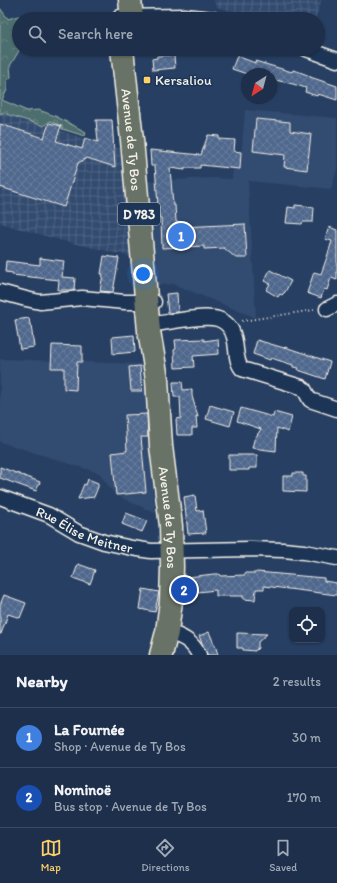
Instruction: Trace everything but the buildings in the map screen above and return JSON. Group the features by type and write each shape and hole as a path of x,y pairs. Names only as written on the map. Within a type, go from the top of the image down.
{"main road":[{"name":"Avenue de Ty Bos","path":"123,56 150,302 152,357 157,379 162,446 171,526 171,601 167,632 161,655"},
{"name":"Avenue de Ty Bos","path":"133,56 150,302"}],"street":[{"path":"325,56 337,60"},
{"path":"0,292 40,302 82,298 125,302 150,302"},
{"path":"152,324 211,318 218,319 228,325 234,337 238,363 242,369 301,387 304,389 310,400 337,409"},
{"name":"Rue Élise Meitner","path":"0,497 49,515 79,533 104,542 151,551 244,549 278,550 304,552 337,558"},
{"path":"167,632 188,640 195,647 199,655"}],"path":[{"path":"228,325 241,321 332,307"}],"shaded area":[{"path":"213,0 322,0 318,12 234,12 217,7"},
{"path":"245,110 337,118 337,170 331,189 248,181 256,318 173,284 136,287 127,182 213,178 232,179 233,168 240,169"},
{"path":"0,113 124,150 133,257 63,241 0,223"},
{"path":"0,359 144,364 155,513 115,495 99,473 0,442"}],"green space":[{"path":"0,8 8,19 12,18 12,56 16,56 10,66 11,77 7,81 7,90 2,100 27,111 39,110 55,116 86,132 85,136 62,129 62,126 50,121 44,126 3,113 0,114"}],"place":[{"name":"Kersaliou","path":"147,80"},
{"name":"La Fournée","path":"181,236"},
{"name":"Nominoë","path":"184,590"}]}
